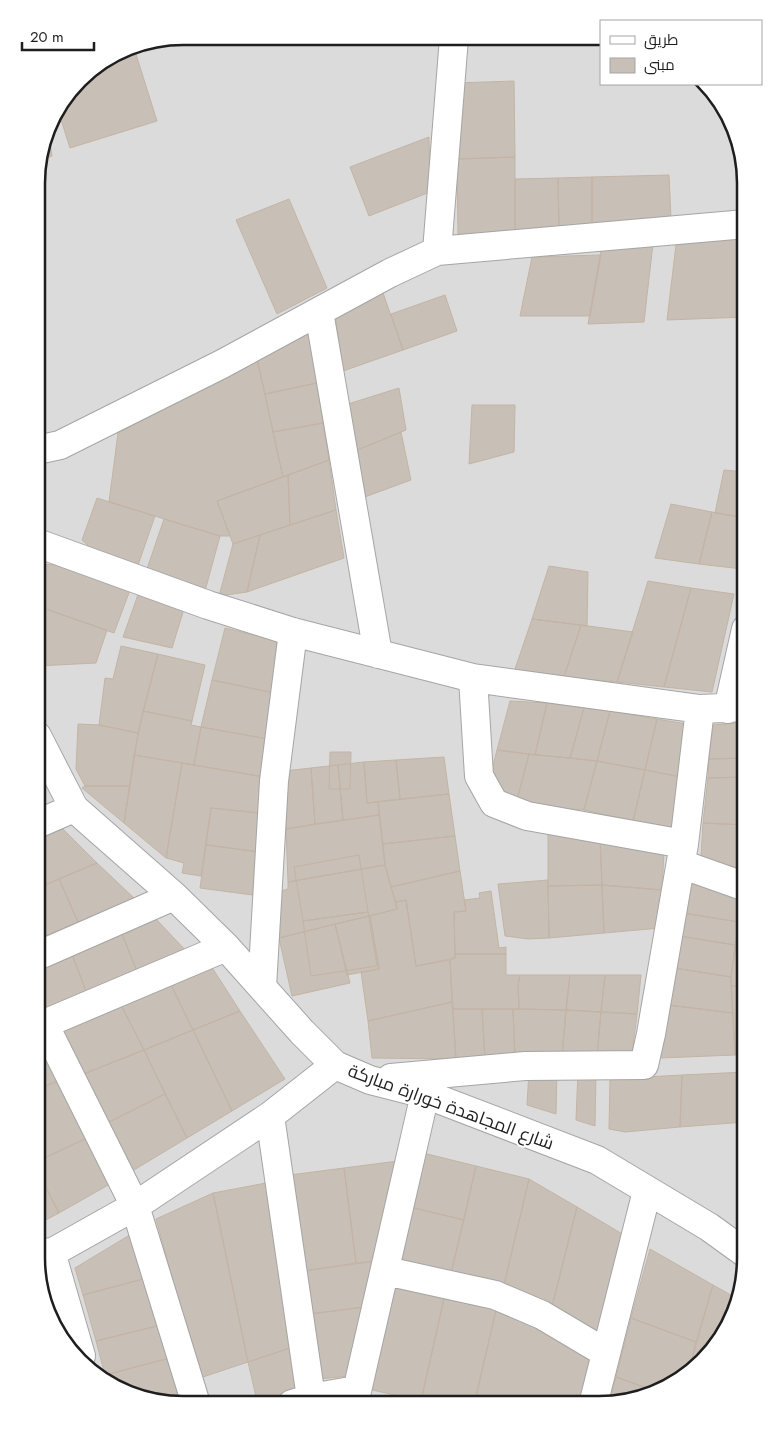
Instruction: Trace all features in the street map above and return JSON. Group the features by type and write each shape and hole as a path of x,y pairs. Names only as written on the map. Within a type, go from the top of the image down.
{"street":[{"path":"437,251 453,45"},
{"path":"45,448 60,445 222,364 390,273 437,251 737,225"},
{"path":"319,312 378,654"},
{"path":"45,545 208,605 293,632 473,678 700,709 737,708"},
{"path":"262,987 274,781 293,632"},
{"path":"473,678 479,776 494,803 526,816 683,854 737,883"},
{"path":"370,1080 525,1066 644,1064 683,854 700,709"},
{"name":"شارع المجاهدة خورارة مباركة","path":"45,752 74,808 174,896 226,947 302,1032 335,1065 370,1080 425,1094 597,1160 709,1227 737,1247"},
{"path":"45,821 74,808"},
{"path":"45,952 174,896"},
{"path":"45,1023 226,947"},
{"path":"45,1035 135,1206 194,1396"},
{"path":"45,1255 135,1206 270,1116 335,1065"},
{"path":"355,1396 386,1271 425,1094"},
{"path":"270,1116 301,1396"},
{"path":"595,1396 647,1190"},
{"path":"45,1259 78,1347"},
{"path":"386,1271 495,1295 542,1315 606,1353"}],"shaded area":[{"path":"183,45 600,45 600,85 696,85 714,107 730,139 736,165 737,183 737,1267 730,1302 723,1319 708,1342 683,1367 660,1382 643,1389 608,1396 165,1395 130,1385 99,1367 79,1349 68,1334 52,1302 45,1267 46,165 59,122 79,92 107,68 122,59 165,46"}],"building":[{"path":"136,53 157,121 70,148 61,119 68,107 92,79 122,59"},
{"path":"514,81 515,157 457,159 456,83"},
{"path":"429,137 430,192 369,216 350,167"},
{"path":"50,147 52,156 48,158"},
{"path":"515,157 515,232 458,235 457,159"},
{"path":"669,175 671,219 592,227 592,177"},
{"path":"592,177 592,227 559,229 558,178"},
{"path":"558,178 559,229 515,232 515,179"},
{"path":"289,199 327,288 277,314 236,220"},
{"path":"737,238 737,317 667,320 676,245"},
{"path":"653,244 644,322 588,324 601,250"},
{"path":"601,255 590,316 520,316 532,257"},
{"path":"382,290 403,350 343,371 335,313"},
{"path":"445,295 457,331 403,350 391,314"},
{"path":"310,331 317,383 265,394 257,359"},
{"path":"257,359 283,477 217,501 230,536 220,536 109,502 118,433"},
{"path":"317,383 323,423 273,432 265,394"},
{"path":"399,388 406,430 355,451 348,404"},
{"path":"472,405 515,405 514,452 469,464"},
{"path":"323,423 329,460 283,477 273,432"},
{"path":"401,432 411,480 362,498 355,451"},
{"path":"329,460 336,510 290,525 288,475"},
{"path":"724,470 737,471 737,517 715,513"},
{"path":"288,475 290,525 233,544 217,501"},
{"path":"97,498 155,516 137,568 93,550 82,540"},
{"path":"671,504 712,512 699,564 655,558"},
{"path":"336,510 344,558 247,592 260,535"},
{"path":"712,512 737,516 737,568 699,564"},
{"path":"164,519 220,536 205,591 146,572"},
{"path":"260,535 247,592 219,596 233,544"},
{"path":"45,564 77,566 130,590 114,633 45,609"},
{"path":"549,566 588,572 587,626 532,619"},
{"path":"648,581 691,588 664,687 617,682"},
{"path":"691,588 734,594 712,692 664,687"},
{"path":"139,592 184,609 172,648 123,637"},
{"path":"45,609 107,630 96,663 45,666"},
{"path":"532,619 581,625 564,677 514,672"},
{"path":"581,625 633,632 617,682 564,677"},
{"path":"225,628 280,641 274,693 212,680"},
{"path":"121,646 158,654 138,733 99,725 105,678 113,679"},
{"path":"158,654 205,665 192,721 143,711"},
{"path":"212,680 274,693 268,739 201,727"},
{"path":"510,701 547,703 535,755 497,750"},
{"path":"547,703 584,708 570,758 535,755"},
{"path":"584,708 610,711 597,761 570,758"},
{"path":"143,711 192,721 191,725 201,727 194,765 134,755"},
{"path":"610,711 657,719 645,770 597,761"},
{"path":"657,719 687,724 681,777 645,770"},
{"path":"737,723 737,758 709,759 713,725"},
{"path":"78,724 99,725 138,733 130,786 85,786 76,769"},
{"path":"201,727 268,739 264,777 194,765"},
{"path":"497,750 529,754 516,804 484,800"},
{"path":"330,752 351,752 350,789 329,789"},
{"path":"529,754 597,761 584,810 516,804"},
{"path":"134,755 182,763 166,858 124,823"},
{"path":"444,757 449,794 400,799 396,760"},
{"path":"737,758 737,777 708,778 709,759"},
{"path":"396,760 400,799 367,803 364,762"},
{"path":"597,761 645,770 633,821 584,810"},
{"path":"364,762 367,803 378,802 379,815 343,820 338,765"},
{"path":"182,763 264,777 259,813 211,808 201,876 182,873 184,863 166,858"},
{"path":"338,765 343,820 315,824 311,768"},
{"path":"311,768 315,824 286,829 284,771"},
{"path":"645,770 681,777 675,829 633,821"},
{"path":"737,777 737,825 703,823 708,778"},
{"path":"85,786 130,786 124,823 82,788"},
{"path":"449,794 455,836 383,844 378,802"},
{"path":"211,808 259,813 260,852 206,845"},
{"path":"379,815 385,865 288,882 286,829"},
{"path":"703,823 737,825 737,874 701,856"},
{"path":"63,829 97,863 47,884 45,879 45,837"},
{"path":"561,833 600,837 602,885 548,886 548,834"},
{"path":"455,836 460,871 391,887 385,865 383,844"},
{"path":"600,837 664,852 662,890 602,885"},
{"path":"206,845 260,852 260,896 200,888"},
{"path":"359,855 368,912 303,921 294,867"},
{"path":"97,863 135,899 78,922 59,879"},
{"path":"385,865 397,909 279,938 277,928 278,892 288,889 288,882"},
{"path":"460,871 466,911 454,912 455,958 416,966 406,900 396,902 391,887"},
{"path":"59,879 78,922 45,936 45,885"},
{"path":"548,880 549,938 528,939 505,936 498,884"},
{"path":"688,883 737,892 737,922 683,913"},
{"path":"602,885 662,890 661,928 604,933"},
{"path":"602,885 604,933 549,938 548,886"},
{"path":"491,891 499,948 506,947 506,954 455,954 454,912 466,911 464,900 480,898 479,893"},
{"path":"406,900 416,966 450,960 452,1002 368,1021 361,972 379,969 370,916 397,909 396,902"},
{"path":"368,912 377,966 311,976 303,921"},
{"path":"683,913 737,922 735,945 679,936"},
{"path":"370,916 379,969 347,975 335,924"},
{"path":"155,918 190,955 139,976 121,932"},
{"path":"335,924 350,983 292,996 279,938"},
{"path":"121,932 139,976 88,996 71,952"},
{"path":"679,936 735,945 731,977 674,968"},
{"path":"737,937 737,986 731,986"},
{"path":"71,952 88,996 45,1014 45,963"},
{"path":"455,954 506,954 506,975 520,975 518,985 519,1009 453,1009 450,960 455,958"},
{"path":"211,966 240,1011 193,1030 170,983"},
{"path":"674,968 731,977 733,1013 668,1005"},
{"path":"520,975 570,975 566,1010 519,1009 518,985"},
{"path":"570,975 605,975 601,1012 566,1010"},
{"path":"605,975 641,975 637,1014 601,1012"},
{"path":"170,983 193,1030 144,1050 120,1003"},
{"path":"731,986 737,986 737,1055 735,1055"},
{"path":"452,1002 456,1059 372,1058 368,1021"},
{"path":"120,1003 144,1050 81,1075 59,1028"},
{"path":"668,1005 733,1013 735,1055 660,1058"},
{"path":"453,1009 482,1009 485,1059 456,1059"},
{"path":"482,1009 513,1009 515,1059 485,1059"},
{"path":"513,1009 566,1010 562,1057 515,1059"},
{"path":"566,1010 601,1012 597,1056 562,1057"},
{"path":"240,1011 285,1079 232,1111 193,1030"},
{"path":"601,1012 637,1014 632,1054 597,1056"},
{"path":"193,1030 232,1111 187,1138 144,1050"},
{"path":"144,1050 165,1094 105,1124 81,1075"},
{"path":"45,1053 60,1080 45,1086"},
{"path":"529,1071 557,1071 556,1114 527,1105"},
{"path":"578,1071 596,1071 595,1126 576,1120"},
{"path":"737,1072 737,1123 680,1127 682,1075"},
{"path":"682,1075 680,1127 625,1132 609,1129 610,1079"},
{"path":"60,1080 87,1138 45,1158 45,1086"},
{"path":"165,1094 187,1138 129,1173 105,1124"},
{"path":"87,1138 110,1184 59,1213 45,1186 45,1158"},
{"path":"423,1153 476,1166 464,1220 410,1207"},
{"path":"398,1161 376,1261 356,1263 344,1168"},
{"path":"476,1166 529,1179 504,1285 451,1273"},
{"path":"344,1168 356,1263 304,1271 290,1175"},
{"path":"529,1179 577,1207 551,1311 504,1285"},
{"path":"266,1183 293,1347 248,1362 213,1193"},
{"path":"45,1186 59,1213 45,1220"},
{"path":"213,1193 248,1362 200,1378 156,1219"},
{"path":"410,1207 464,1220 451,1273 398,1261"},
{"path":"577,1207 624,1235 598,1336 551,1311"},
{"path":"133,1233 147,1278 83,1295 75,1268"},
{"path":"650,1249 713,1285 696,1342 631,1318"},
{"path":"376,1261 365,1307 310,1314 304,1271"},
{"path":"147,1278 161,1325 96,1341 83,1295"},
{"path":"393,1283 445,1294 422,1396 399,1396 368,1389"},
{"path":"713,1285 732,1295 730,1302 723,1319 708,1342 692,1359"},
{"path":"445,1294 497,1306 476,1396 422,1396"},
{"path":"497,1306 590,1357 581,1396 476,1396"},
{"path":"365,1307 349,1376 319,1379 310,1314"},
{"path":"631,1318 696,1342 692,1359 660,1382 646,1388 616,1377"},
{"path":"161,1325 170,1358 109,1374 104,1370 96,1341"},
{"path":"293,1347 300,1390 277,1396 256,1396 248,1362"},
{"path":"170,1358 181,1396 148,1391 130,1385 109,1374"},
{"path":"616,1377 646,1388 626,1393 611,1395"}]}
